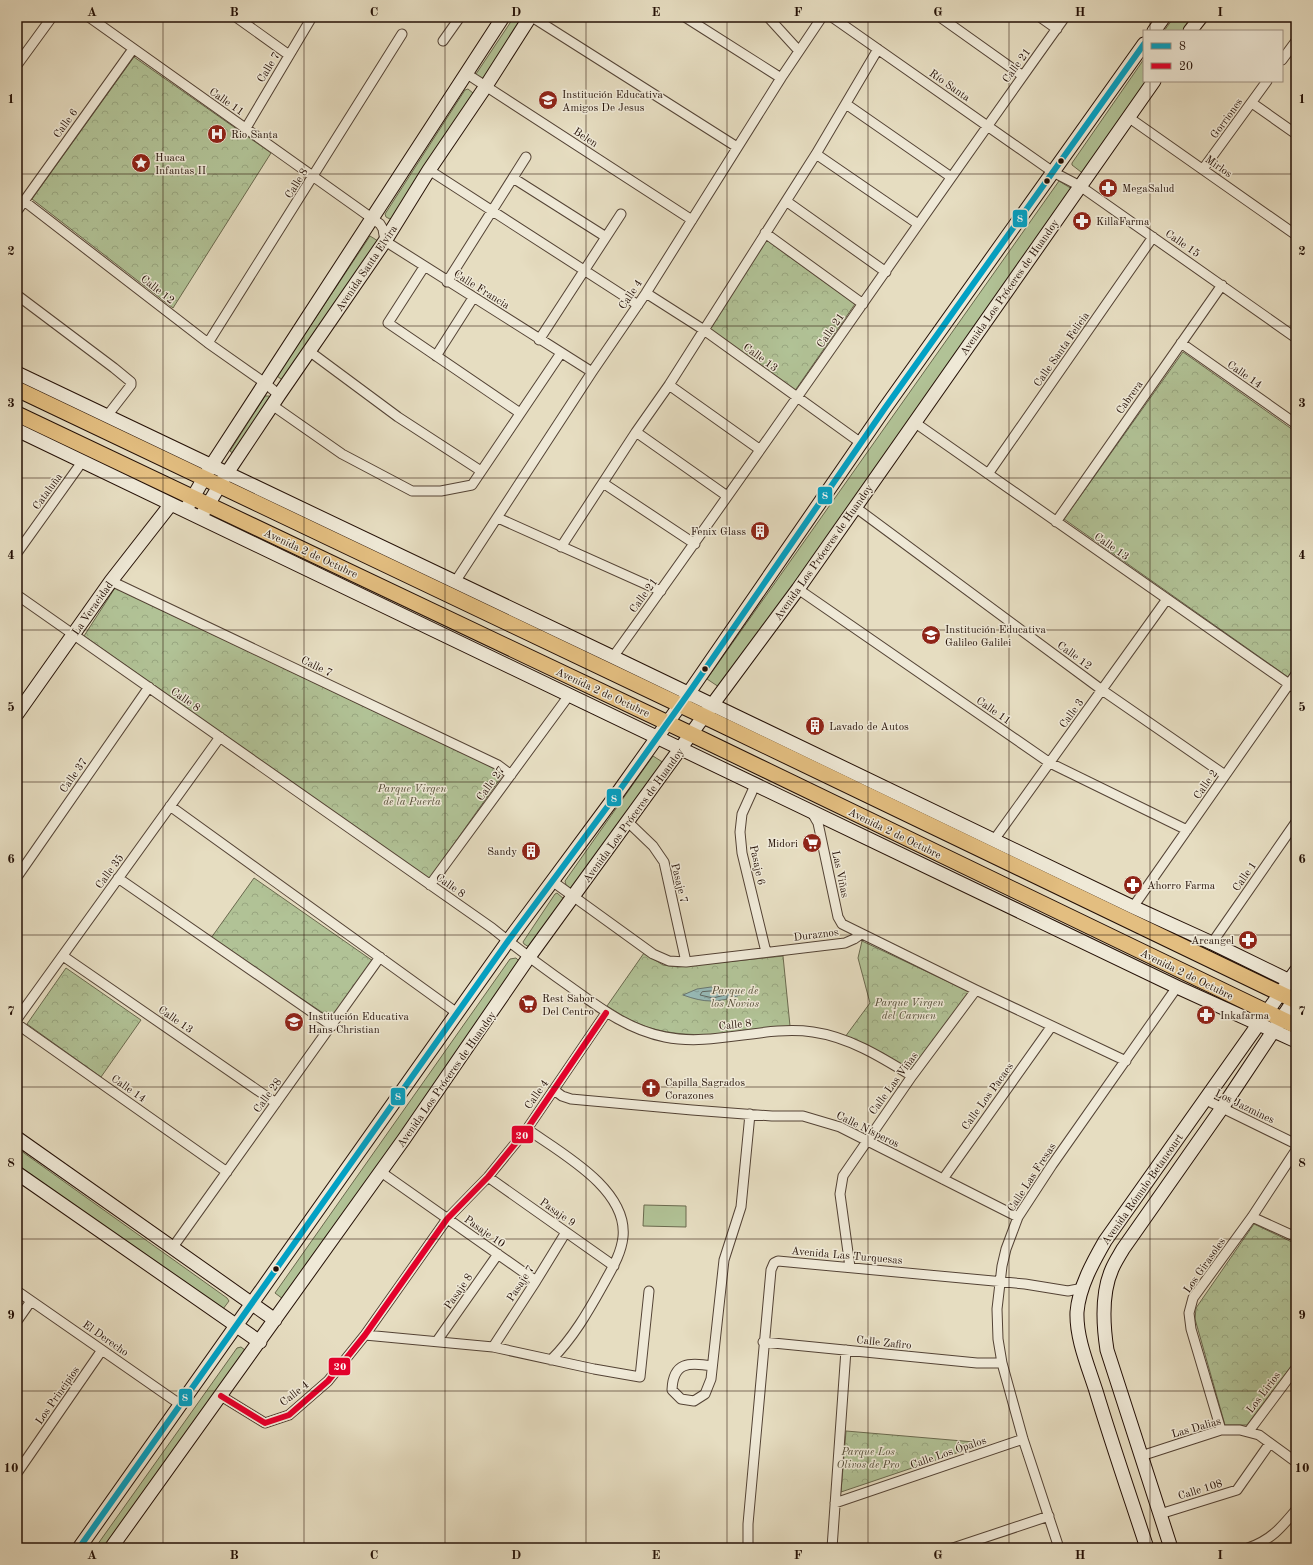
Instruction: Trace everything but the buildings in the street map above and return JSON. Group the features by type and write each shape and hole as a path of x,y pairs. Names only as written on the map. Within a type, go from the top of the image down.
{"main road":[{"name":"Avenida Santa Elvira","path":"186,511 208,472 265,383 503,17"},
{"name":"Avenida Santa Elvira","path":"200,518 275,400 385,241 429,170 531,17"},
{"path":"1155,30 1164,17"},
{"path":"1191,30 1201,17"},
{"path":"79,1548 508,941 658,736 861,443 1143,45"},
{"name":"Avenida Los Próceres de Huandoy","path":"111,1548 381,1172 529,958 708,710 798,589 1153,82"},
{"name":"Avenida 2 de Octubre","path":"17,373 107,416 223,480 684,699 994,840 1133,908 1294,979"},
{"name":"Avenida 2 de Octubre","path":"17,389 208,472"},
{"name":"Avenida 2 de Octubre","path":"17,414 691,734 1278,1025 1296,1041"},
{"name":"Avenida 2 de Octubre","path":"17,430 756,783 1177,987 1263,1018"},
{"name":"Avenida 2 de Octubre","path":"223,480 455,582 614,657 684,699"},
{"name":"La Veracidad","path":"17,714 111,581 171,504"},
{"name":"Avenida 2 de Octubre","path":"708,710 1280,993 1295,999"},
{"name":"Avenida Rómulo Betancourt","path":"1147,1548 1083,1350 1078,1327 1077,1311 1083,1288 1104,1241 1206,1100 1280,993 1294,979"},
{"name":"Avenida Rómulo Betancourt","path":"1171,1548 1107,1350 1103,1327 1105,1298 1112,1270 1123,1250 1222,1108 1295,999"},
{"name":"Avenida 2 de Octubre","path":"1278,1025 1296,1026"},
{"path":"17,1138 275,1320"},
{"path":"17,1173 260,1342"}],"street":[{"path":"17,65 52,17"},
{"name":"Calle 11","path":"89,17 372,218"},
{"path":"236,17 289,55"},
{"name":"Calle 7","path":"246,128 312,17"},
{"path":"442,41 460,17"},
{"path":"531,17 737,147"},
{"path":"685,17 781,78"},
{"path":"768,17 799,51"},
{"name":"Calle 4","path":"455,582 592,372 638,305 781,78 822,17"},
{"name":"Río Santa","path":"832,17 1053,172"},
{"path":"940,17 1023,76"},
{"path":"1040,17 1057,29"},
{"name":"Calle 21","path":"614,657 695,544 759,449 798,398 918,224 1065,17"},
{"name":"Calle 8","path":"208,343 314,177 402,34"},
{"path":"1283,59 1296,41"},
{"name":"Calle 6","path":"17,210 133,49"},
{"path":"561,547 636,432 669,385 816,154 878,49"},
{"name":"Belen","path":"467,74 692,220"},
{"name":"Gorriones","path":"1203,169 1266,82"},
{"path":"1252,103 1296,134"},
{"path":"846,104 951,177"},
{"name":"Mirlos","path":"1128,117 1296,235"},
{"path":"816,154 918,224"},
{"path":"448,282 526,157"},
{"path":"429,170 638,305"},
{"name":"Calle 15","path":"1053,172 1080,186 1296,338"},
{"path":"513,178 606,237"},
{"name":"Calle 12","path":"24,201 208,343 265,383 275,400 342,454 412,491 441,491 472,485 481,471"},
{"path":"786,201 886,272"},
{"path":"540,340 621,214"},
{"path":"372,218 380,224 383,229 385,241"},
{"path":"765,233 864,304"},
{"name":"Calle Santa Felicia","path":"988,474 1153,237"},
{"name":"Calle Francia","path":"385,241 592,372"},
{"path":"424,267 388,323 520,413"},
{"name":"Cabrera","path":"1056,522 1222,285"},
{"name":"Calle 13","path":"646,292 704,330 861,443"},
{"path":"17,295 128,378 131,382 131,385 107,416"},
{"path":"436,356 473,298"},
{"name":"Calle 14","path":"1181,343 1296,424"},
{"path":"309,351 398,417 481,471 561,353"},
{"path":"669,385 759,449"},
{"name":"Calle 13","path":"914,422 1292,687"},
{"path":"636,432 727,496"},
{"name":"Cataluña","path":"17,553 82,462"},
{"path":"603,483 695,544"},
{"name":"Calle 12","path":"855,507 1102,690 1225,775"},
{"path":"498,518 661,591"},
{"name":"Calle 7","path":"111,581 498,765 511,775"},
{"name":"Calle 11","path":"798,589 1050,763 1187,830"},
{"name":"Calle 8","path":"17,595 430,885 606,1013 627,1025 639,1030 677,1039 704,1040 785,1031 813,1032 845,1040 875,1054 912,1076"},
{"name":"Calle 3","path":"994,840 1167,599"},
{"name":"Calle 2","path":"1133,908 1225,775 1292,687 1296,674"},
{"name":"Calle 37","path":"17,877 149,687"},
{"name":"Calle 27","path":"430,885 570,694"},
{"name":"Calle 35","path":"17,1019 220,737"},
{"name":"Pasaje 6","path":"756,783 742,814 740,832 742,852 766,952"},
{"path":"170,806 457,1013"},
{"name":"Las Viñas","path":"810,810 818,823 838,917 842,924 861,934"},
{"name":"Pasaje 7","path":"628,822 653,846 664,862 686,962"},
{"name":"Calle 1","path":"1212,943 1296,822"},
{"path":"118,878 332,1026"},
{"name":"Duraznos","path":"552,882 574,896 653,954 668,961 686,962 845,942 854,939 861,934"},
{"path":"861,934 1051,1027 1126,1061"},
{"name":"Calle 13","path":"63,956 276,1103"},
{"name":"Calle 28","path":"173,1247 380,957"},
{"name":"Calle Las Fresas","path":"1059,1548 1023,1438 1002,1363 998,1339 997,1309 1006,1249 1018,1217 1052,1165 1177,987"},
{"name":"Calle Las Viñas","path":"850,1267 840,1194 843,1176 912,1076 976,990"},
{"name":"Calle 4","path":"221,1396 265,1423 289,1415 328,1381 365,1335 447,1219 488,1177 527,1128 606,1013"},
{"name":"Calle 14","path":"17,1024 226,1172"},
{"name":"Calle Los Pacaes","path":"943,1179 1051,1027"},
{"name":"Calle Nísperos","path":"554,1090 562,1096 571,1099 750,1114 803,1116 840,1127 1018,1217"},
{"name":"Los Jazmines","path":"1206,1100 1296,1144"},
{"path":"712,1366 688,1364 678,1370 673,1378 672,1390 681,1399 694,1401 705,1394 711,1379 724,1260 741,1207 750,1114"},
{"path":"527,1128 590,1174 616,1203 622,1223 623,1238 614,1266 584,1319 571,1338 551,1360"},
{"name":"Los Girasoles","path":"1221,1430 1191,1329 1189,1313 1193,1298 1252,1217 1296,1150"},
{"name":"Pasaje 10","path":"381,1172 536,1281"},
{"name":"Pasaje 9","path":"488,1177 614,1266"},
{"path":"1252,1217 1296,1237"},
{"name":"Pasaje 7","path":"493,1347 566,1232"},
{"name":"Pasaje 8","path":"437,1341 498,1254"},
{"name":"Avenida Las Turquesas","path":"748,1548 748,1524 763,1342 771,1270 774,1263 778,1260 850,1267 1000,1282 1068,1292 1083,1288"},
{"name":"El Derecho","path":"17,1291 181,1405"},
{"path":"365,1335 493,1347 594,1369 640,1377 649,1291"},
{"path":"17,1321 31,1301"},
{"name":"Calle Zafiro","path":"763,1342 977,1363 1002,1363"},
{"name":"Los Principios","path":"17,1473 102,1350"},
{"path":"832,1548 846,1350"},
{"name":"Los Lirios","path":"1248,1431 1296,1368"},
{"name":"Las Dalias","path":"1141,1456 1221,1430 1248,1431 1259,1435 1296,1462"},
{"name":"Calle Los Ópalos","path":"835,1503 1023,1438"},
{"name":"Calle 108","path":"1160,1514 1237,1490 1270,1443"},
{"path":"1248,1548 1262,1543 1279,1530 1296,1510"},
{"path":"953,1548 1049,1516"}],"green space":[{"path":"514,17 525,17 484,79 477,77 476,74"},
{"path":"1174,17 1196,17 1187,30 1165,30"},
{"path":"134,57 271,153 173,308 32,199"},
{"path":"1143,60 1143,82 1150,82 1085,175 1072,165"},
{"path":"468,89 473,93 473,96 394,217 390,219 386,217 385,214 465,90"},
{"path":"1059,181 1072,189 722,689 707,679"},
{"path":"370,236 378,241 285,382 277,376"},
{"path":"765,239 855,304 794,392 708,330"},
{"path":"1183,352 1296,432 1296,666 1288,677 1064,519"},
{"path":"265,396 269,396 273,400 236,456 230,451"},
{"name":"Parque Virgen de la Puerta","path":"115,588 496,769 502,776 429,879 84,636"},
{"path":"653,756 664,763 575,888 570,888 566,885 565,881"},
{"path":"254,878 373,961 332,1019 211,938"},
{"path":"557,893 564,899 529,947 523,942"},
{"name":"Parque Virgen del Carmen","path":"862,941 970,992 912,1072 883,1053 845,1037 870,1003 858,958"},
{"name":"Parque de los Novios","path":"644,953 663,965 678,967 783,956 790,1026 733,1033 695,1035 657,1030 630,1020 607,1006"},
{"path":"516,958 520,962 519,966 283,1299 275,1293 510,959"},
{"path":"66,968 141,1020 101,1077 27,1024"},
{"path":"17,1148 227,1298 229,1301 223,1309 17,1165"},
{"path":"644,1205 686,1206 686,1227 643,1226"},
{"path":"1254,1224 1296,1244 1296,1360 1247,1425 1225,1425 1195,1319 1196,1308"},
{"path":"241,1347 245,1350 245,1355 109,1548 95,1548 237,1348"},
{"name":"Parque Los Olivos de Pro","path":"846,1431 986,1443 841,1492"}],"water":[{"path":"711,987 726,989 740,995 725,1000 705,1001 683,995 697,989"}],"transit line":[{"name":"8","path":"79,1548 508,941 619,791 688,694 885,408 1143,45"},
{"name":"20","path":"221,1396 265,1423 289,1415 328,1381 365,1335 447,1219 488,1177 527,1129 606,1013"}],"place":[{"name":"Institución Educativa Amigos De Jesus","path":"548,100"},
{"name":"Rio Santa","path":"217,134"},
{"name":"Huaca Infantas II","path":"141,163"},
{"name":"MegaSalud","path":"1108,188"},
{"name":"KillaFarma","path":"1082,221"},
{"name":"Fenix Glass","path":"760,531"},
{"name":"Institución Educativa Galileo Galilei","path":"931,635"},
{"name":"Lavado de Autos","path":"815,726"},
{"name":"Midori","path":"812,843"},
{"name":"Sandy","path":"531,851"},
{"name":"Ahorro Farma","path":"1133,885"},
{"name":"Arcangel","path":"1248,940"},
{"name":"Rest Sabor Del Centro","path":"528,1004"},
{"name":"Inkafarma","path":"1206,1015"},
{"name":"Institución Educativa Hans Christian","path":"294,1022"},
{"name":"Capilla Sagrados Corazones","path":"651,1088"}]}
